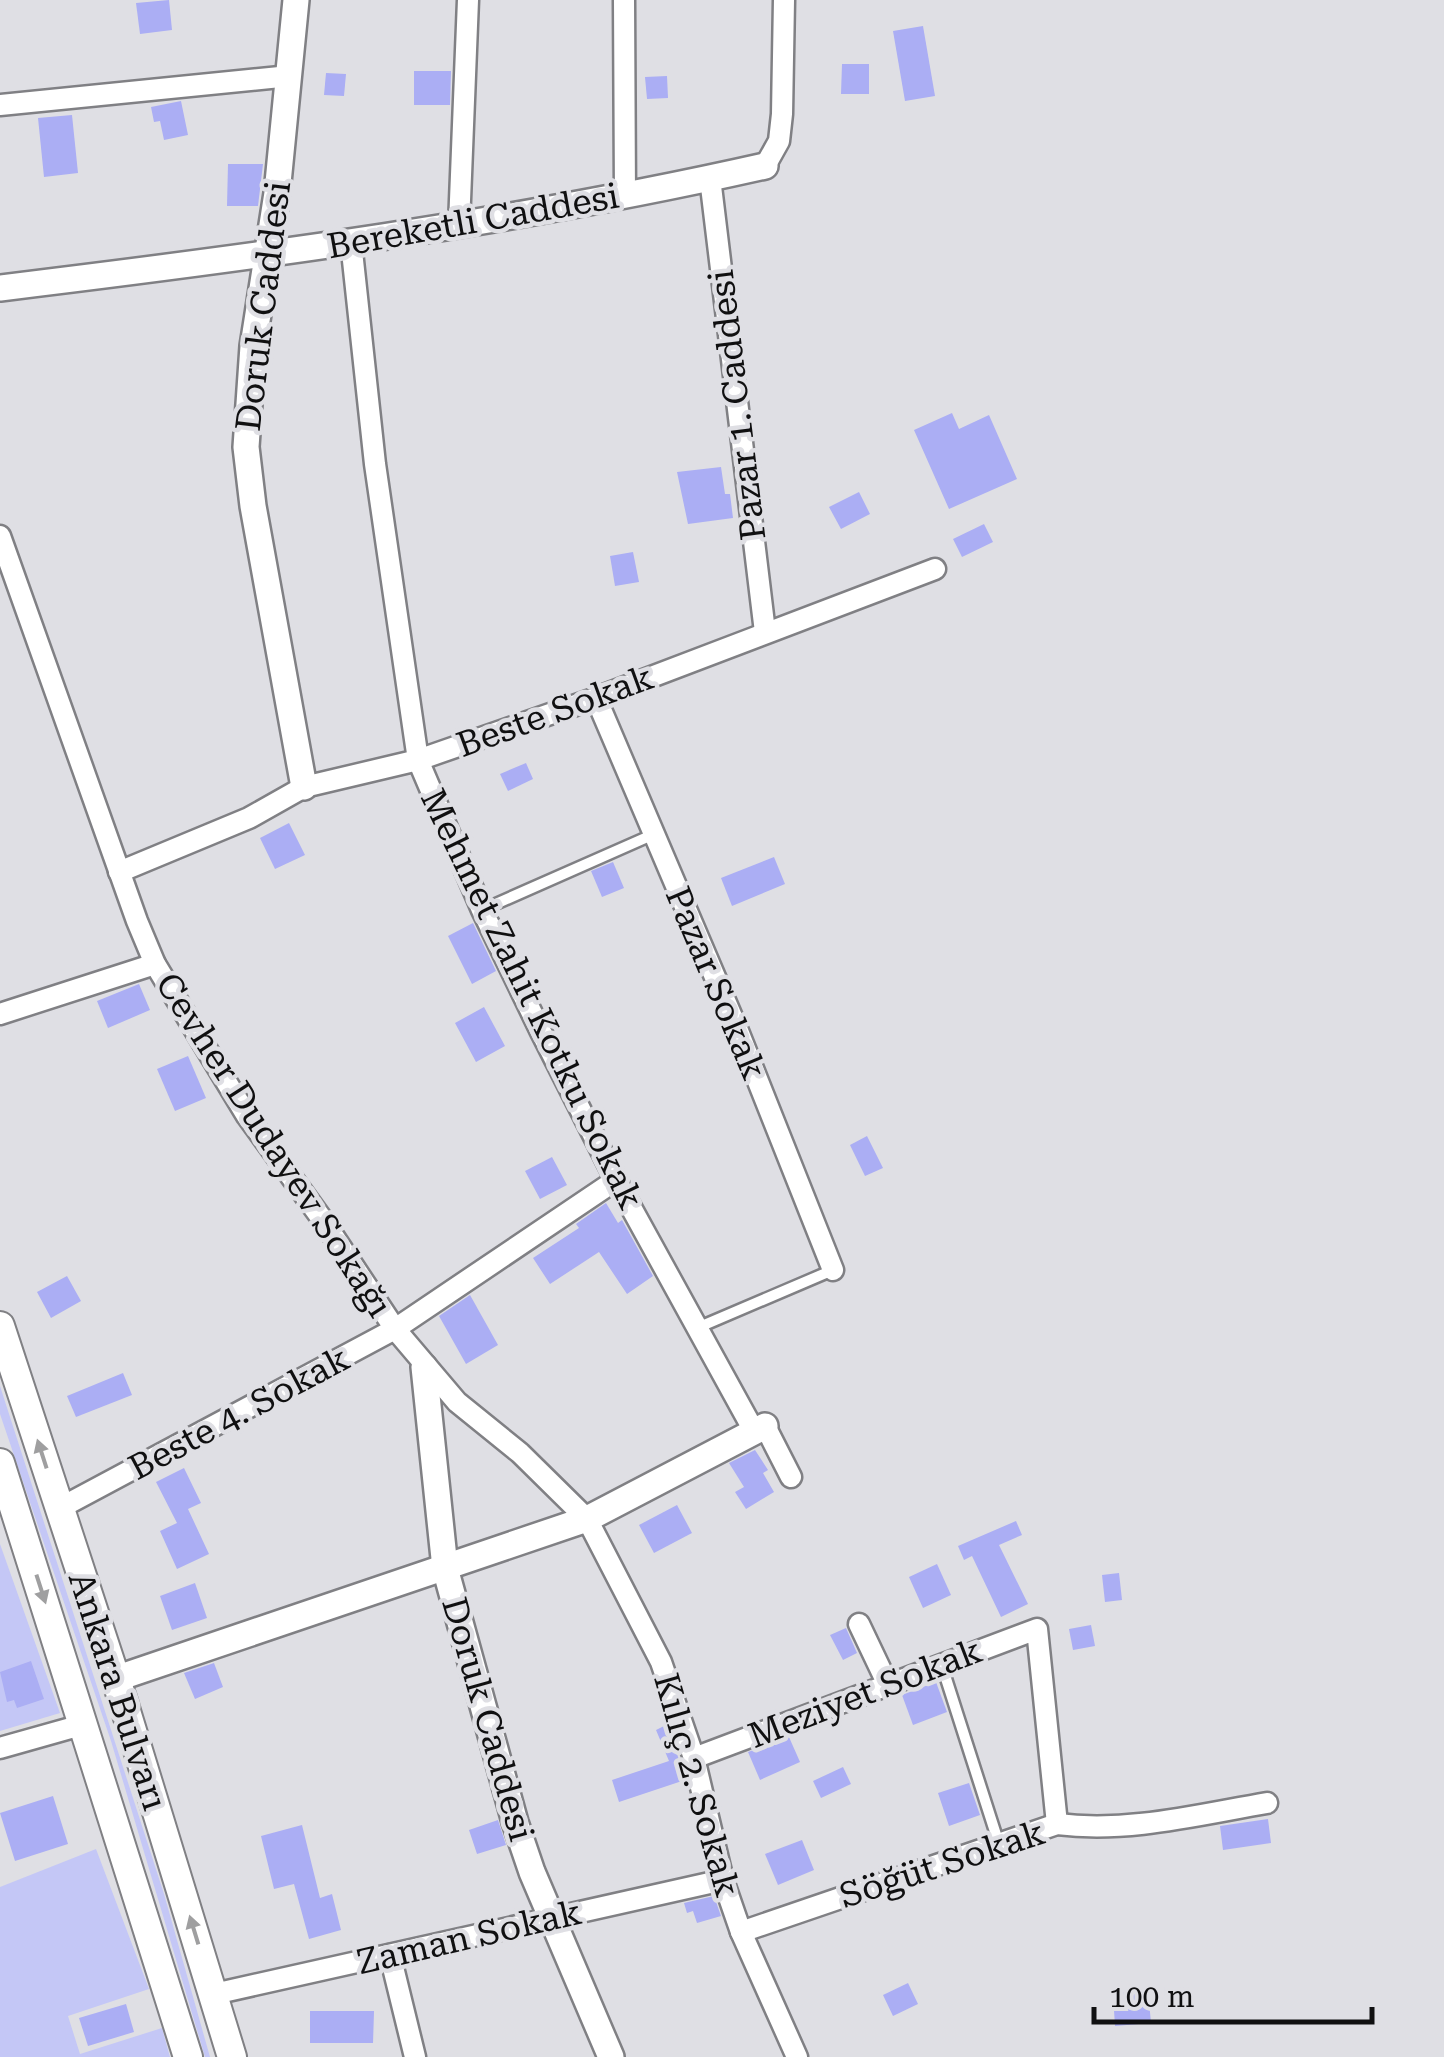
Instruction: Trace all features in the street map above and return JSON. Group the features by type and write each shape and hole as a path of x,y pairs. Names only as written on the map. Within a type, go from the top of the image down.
{"main road":[{"name":"Ankara Bulvarı","path":"0,1326 232,2057"},
{"name":"Ankara Bulvarı","path":"0,1464 5,1494 84,1724 188,2057"}],"street":[{"name":"Doruk Caddesi","path":"296,0 268,255 253,346 246,447 252,506 304,787"},
{"path":"459,225 468,0"},
{"path":"624,0 626,196"},
{"path":"765,166 778,140 782,114 784,0"},
{"path":"0,105 290,76"},
{"name":"Bereketli Caddesi","path":"0,288 268,255 459,225 626,196 765,166"},
{"name":"Pazar 1. Caddesi","path":"710,178 765,632"},
{"name":"Mehmet Zahit Kotku Sokak","path":"351,242 375,464 418,760 482,910 616,1180 697,1328 791,1477"},
{"name":"Cevher Dudayev Sokağı","path":"0,536 155,964 247,1116 395,1329 456,1402 549,1479 588,1519"},
{"name":"Beste Sokak","path":"119,872 248,818 304,787 418,760 596,698 935,569"},
{"name":"Pazar Sokak","path":"596,698 738,1031 833,1270"},
{"path":"0,1014 155,964"},
{"name":"Beste 4. Sokak","path":"60,1508 395,1329 616,1180"},
{"name":"Doruk Caddesi","path":"424,1366 446,1568 515,1822 611,2057"},
{"path":"115,1680 588,1519 760,1428"},
{"name":"Kılıç 2. Sokak","path":"588,1519 661,1662 694,1758 723,1880 741,1932 797,2057"},
{"path":"859,1624 888,1685"},
{"name":"Meziyet Sokak","path":"694,1758 1037,1629 1057,1824"},
{"path":"0,1748 84,1724"},
{"name":"Söğüt Sokak","path":"741,1932 1057,1824 1092,1829 1135,1826 1266,1804"},
{"name":"Zaman Sokak","path":"214,1994 723,1880"},
{"path":"390,1955 414,2057"}],"lane":[{"path":"482,910 652,835"},
{"path":"697,1328 833,1270"},
{"path":"941,1665 999,1844"}],"shaded area":[{"path":"0,1386 164,1894 210,2057 205,2057 111,1741 0,1414"},
{"path":"0,1544 60,1713 0,1731"},
{"path":"96,1849 149,1989 68,2016 80,2054 162,2028 170,2057 0,2057 0,1887"}],"building":[{"path":"169,0 172,30 140,34 136,3"},
{"path":"923,26 935,96 905,101 893,31"},
{"path":"842,64 869,64 869,94 841,94"},
{"path":"414,71 451,71 450,105 414,105"},
{"path":"326,73 346,74 344,96 324,95"},
{"path":"667,76 668,98 647,99 645,77"},
{"path":"181,101 188,135 164,140 160,121 154,122 151,107"},
{"path":"72,115 78,173 44,177 38,118"},
{"path":"228,164 263,164 258,206 227,206"},
{"path":"952,413 959,429 989,415 1017,479 949,509 914,430"},
{"path":"721,467 733,518 688,524 677,472"},
{"path":"859,492 870,514 841,529 829,507"},
{"path":"984,524 993,542 962,557 953,539"},
{"path":"633,552 639,582 615,586 610,556"},
{"path":"526,763 533,779 508,791 500,774"},
{"path":"289,823 305,855 275,869 260,838"},
{"path":"774,857 785,884 732,906 721,878"},
{"path":"613,862 624,888 602,897 591,871"},
{"path":"473,923 496,971 472,984 448,936"},
{"path":"139,984 150,1010 108,1028 97,1001"},
{"path":"484,1007 505,1046 476,1062 455,1023"},
{"path":"188,1056 206,1098 175,1111 157,1069"},
{"path":"867,1136 883,1168 865,1176 850,1145"},
{"path":"552,1157 567,1185 540,1199 525,1171"},
{"path":"606,1203 618,1223 622,1220 653,1276 627,1294 599,1252 550,1284 533,1258 579,1228 576,1224"},
{"path":"67,1276 81,1301 51,1318 37,1292"},
{"path":"470,1295 498,1345 466,1364 439,1316"},
{"path":"123,1373 132,1395 76,1417 67,1396"},
{"path":"755,1450 768,1470 763,1473 774,1492 746,1509 735,1492 744,1487 729,1463"},
{"path":"184,1468 201,1503 188,1509 209,1554 177,1569 160,1531 177,1523 156,1482"},
{"path":"677,1505 692,1533 654,1553 639,1525"},
{"path":"1016,1521 1022,1535 999,1545 1028,1604 1001,1617 972,1556 964,1560 958,1546"},
{"path":"937,1564 951,1595 923,1608 909,1577"},
{"path":"1119,1573 1122,1600 1105,1602 1102,1575"},
{"path":"195,1583 207,1618 172,1630 160,1596"},
{"path":"1091,1625 1095,1646 1073,1650 1069,1629"},
{"path":"846,1628 857,1653 843,1660 830,1635"},
{"path":"31,1661 44,1699 17,1708 14,1700 7,1702 0,1672"},
{"path":"214,1663 223,1687 195,1699 184,1673"},
{"path":"936,1682 947,1712 913,1725 902,1695"},
{"path":"668,1724 685,1780 619,1802 612,1780 669,1761 656,1730"},
{"path":"789,1737 800,1762 760,1780 748,1752"},
{"path":"843,1767 851,1784 821,1798 813,1781"},
{"path":"969,1783 980,1815 949,1826 938,1793"},
{"path":"53,1796 68,1844 15,1861 0,1813"},
{"path":"1268,1819 1271,1843 1223,1850 1220,1826"},
{"path":"498,1820 506,1845 477,1854 469,1830"},
{"path":"302,1825 320,1898 332,1894 341,1930 309,1939 294,1884 274,1889 261,1836"},
{"path":"802,1840 814,1870 778,1885 765,1854"},
{"path":"714,1896 721,1916 697,1923 693,1911 687,1913 684,1903"},
{"path":"908,1983 918,2004 893,2016 883,1995"},
{"path":"1148,1991 1151,2023 1115,2026 1113,1993"},
{"path":"126,2004 134,2032 88,2046 79,2018"},
{"path":"310,2011 374,2011 373,2043 310,2043"}]}
